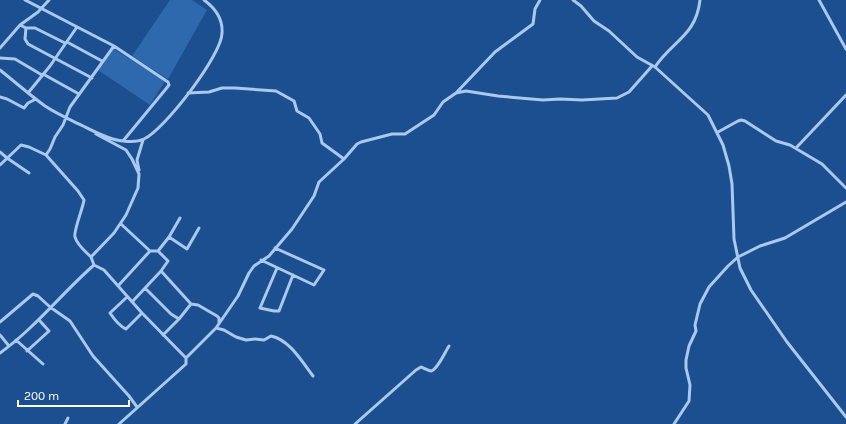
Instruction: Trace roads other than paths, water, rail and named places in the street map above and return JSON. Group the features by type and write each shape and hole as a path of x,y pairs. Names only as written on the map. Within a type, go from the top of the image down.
{"street":[{"path":"24,0 114,46 157,74 169,84 148,112 123,141"},
{"path":"0,48 20,25 42,8 49,0"},
{"path":"93,131 123,141 133,142 143,140 161,127 170,117 211,61 222,38 222,26 217,12 204,0"},
{"path":"186,358 216,328 238,296 254,266 269,256 274,248 292,229 314,196 319,182 344,159 357,144 392,134 405,134 434,115 443,102 456,93 495,52 533,24 535,9 540,0"},
{"path":"572,0 581,6 594,21 609,31 637,57 653,67 708,115 718,132 729,166 732,184 734,238 740,268 751,290 788,342 846,416"},
{"path":"456,93 466,91 543,100 560,98 582,100 617,98 629,92 666,52 687,33 699,12 700,0"},
{"path":"820,0 846,49"},
{"path":"20,25 26,28 35,28 102,61"},
{"path":"28,93 55,59 77,27"},
{"path":"26,28 26,42 92,78"},
{"path":"46,155 70,107 114,46"},
{"path":"0,58 15,59 80,94"},
{"path":"0,70 28,93 55,112 93,131 127,152 139,174"},
{"path":"188,93 209,92 222,88 276,91 294,101 297,111 309,118 320,134 322,143 344,159"},
{"path":"796,148 846,95"},
{"path":"0,97 24,108 28,103 36,99"},
{"path":"718,132 742,120 776,141 790,145 822,164 846,188"},
{"path":"91,258 114,234 134,199 138,188 138,160 143,140"},
{"path":"0,165 22,145 46,155 78,191 84,200 79,222 74,233 75,238 91,258 94,265 104,270 127,297 186,358 186,364 119,424"},
{"path":"0,152 29,173"},
{"path":"674,424 689,401 690,385 686,368 686,360 689,346 696,331 695,326 700,304 709,287 728,266 738,258 760,246 785,238 846,202"},
{"path":"158,252 180,218"},
{"path":"120,224 150,251 158,252 168,261 132,302"},
{"path":"169,237 187,249 199,228"},
{"path":"261,260 314,286 324,270 274,248"},
{"path":"118,286 150,251"},
{"path":"0,353 39,320 50,307 94,265"},
{"path":"277,268 260,308 274,312 279,311 293,275"},
{"path":"160,271 191,304 198,305 217,316 219,318 219,322"},
{"path":"145,288 171,314 179,319"},
{"path":"0,322 33,294 38,296 50,307 70,321 93,356 137,407"},
{"path":"127,297 110,313 114,319 126,329 142,313"},
{"path":"163,335 191,304"},
{"path":"27,351 49,331 39,320"},
{"path":"216,328 246,340 264,340 272,336 279,339 290,346 313,376"},
{"path":"0,335 10,346"},
{"path":"16,340 44,364"},
{"path":"355,424 416,370 422,368 430,371 433,370 439,364 449,346"},
{"path":"65,424 68,418"}]}
